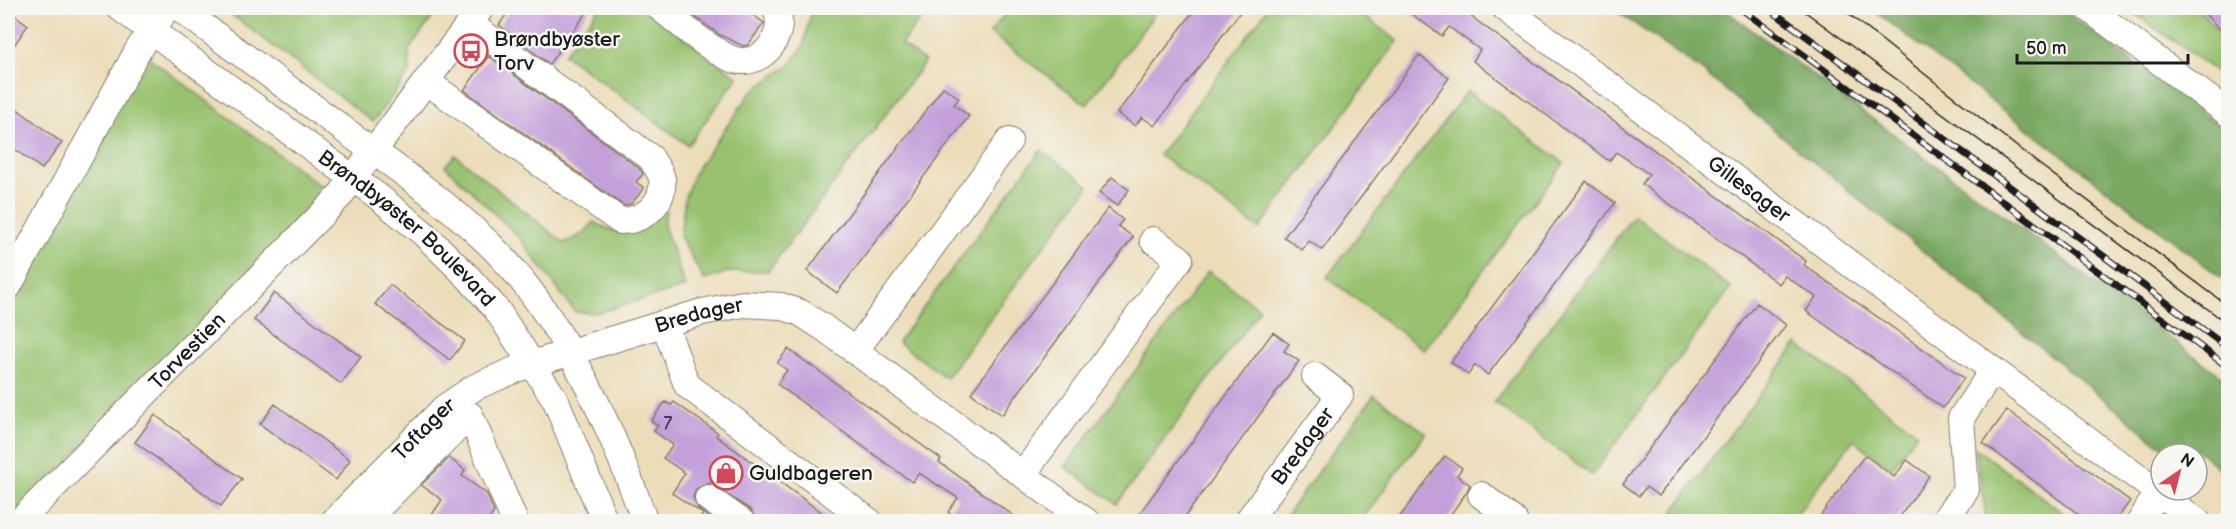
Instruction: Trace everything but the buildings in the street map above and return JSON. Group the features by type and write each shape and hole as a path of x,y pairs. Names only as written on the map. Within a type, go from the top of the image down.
{"street":[{"name":"Brøndbyøster Boulevard","path":"120,8 353,178 422,232 468,277 497,310 556,401 604,521"},
{"path":"8,287 85,144 152,30 168,8"},
{"name":"Brøndbyøster Boulevard","path":"179,8 448,206 501,256 534,298 569,353 616,450 643,516"},
{"path":"660,8 724,55 741,61 756,59 771,46 779,31 775,8"},
{"name":"Gillesager","path":"1505,8 2149,485"},
{"path":"2088,8 2229,113"},
{"path":"353,178 475,15 651,158 662,177 662,191 657,202 646,214 632,221 620,221 614,218 426,81"},
{"path":"855,351 1009,141"},
{"name":"Torvestien","path":"20,522 339,197 353,178"},
{"path":"1023,474 1180,259 1153,240"},
{"name":"Bredager","path":"533,363 664,323 742,304 765,303 801,313 1087,522"},
{"path":"664,323 687,385 845,513 870,522"},
{"name":"Toftager","path":"333,522 444,408 475,387 533,363"},
{"path":"1942,522 1966,490 1961,418 1993,370"},
{"name":"Bredager","path":"1246,522 1340,395 1315,376"},
{"path":"364,522 470,415 515,522"},
{"path":"1481,495 1514,520 1513,522"},
{"path":"708,498 742,522"},
{"path":"2140,522 2152,502"},
{"name":"Gillesager","path":"2171,502 2198,522"},
{"path":"604,521 643,516"}],"green space":[{"path":"223,8 439,8 409,50 410,72 373,122"},
{"path":"599,8 643,8 738,77 688,145 564,54"},
{"path":"816,8 929,8 901,44 925,62 768,271 728,272 704,280 680,236 685,197 695,171 752,91 790,65 803,47 811,13"},
{"path":"1009,8 1159,8 1087,105 990,33"},
{"path":"1268,8 1353,8 1398,41 1259,229 1159,155"},
{"path":"1612,8 1722,8 2228,381 2228,476 2209,460 2209,442 2185,440 2184,442 2156,442 1701,70"},
{"path":"1871,8 2060,8 2228,132 2228,283"},
{"path":"2127,8 2197,8 2228,41 2228,80"},
{"path":"143,53 330,193 8,522 8,301"},
{"path":"1467,91 1564,163 1424,350 1327,277"},
{"path":"1041,150 1089,186 946,378 898,342"},
{"path":"455,155 564,243 585,233 593,222 617,231 633,229 667,203 664,225 685,287 597,313 575,312 518,236 445,166"},
{"path":"1634,215 1731,288 1592,475 1494,402"},
{"path":"1208,271 1260,309 1117,504 1065,467"},
{"path":"1797,344 1917,433 1892,468 1853,440 1792,521 1666,521"},
{"path":"1374,395 1426,433 1361,521 1282,521"},
{"path":"1975,448 2074,521 1982,521 1986,517"}],"tram line":[{"path":"1800,8 2228,324"},
{"path":"1841,8 2035,161 2228,306"}],"railway":[{"path":"1740,8 2228,367"},
{"path":"1768,8 2228,348"}],"place":[{"name":"Brøndbyøster Torv","path":"471,51"},
{"name":"Guldbageren","path":"726,473"}]}
